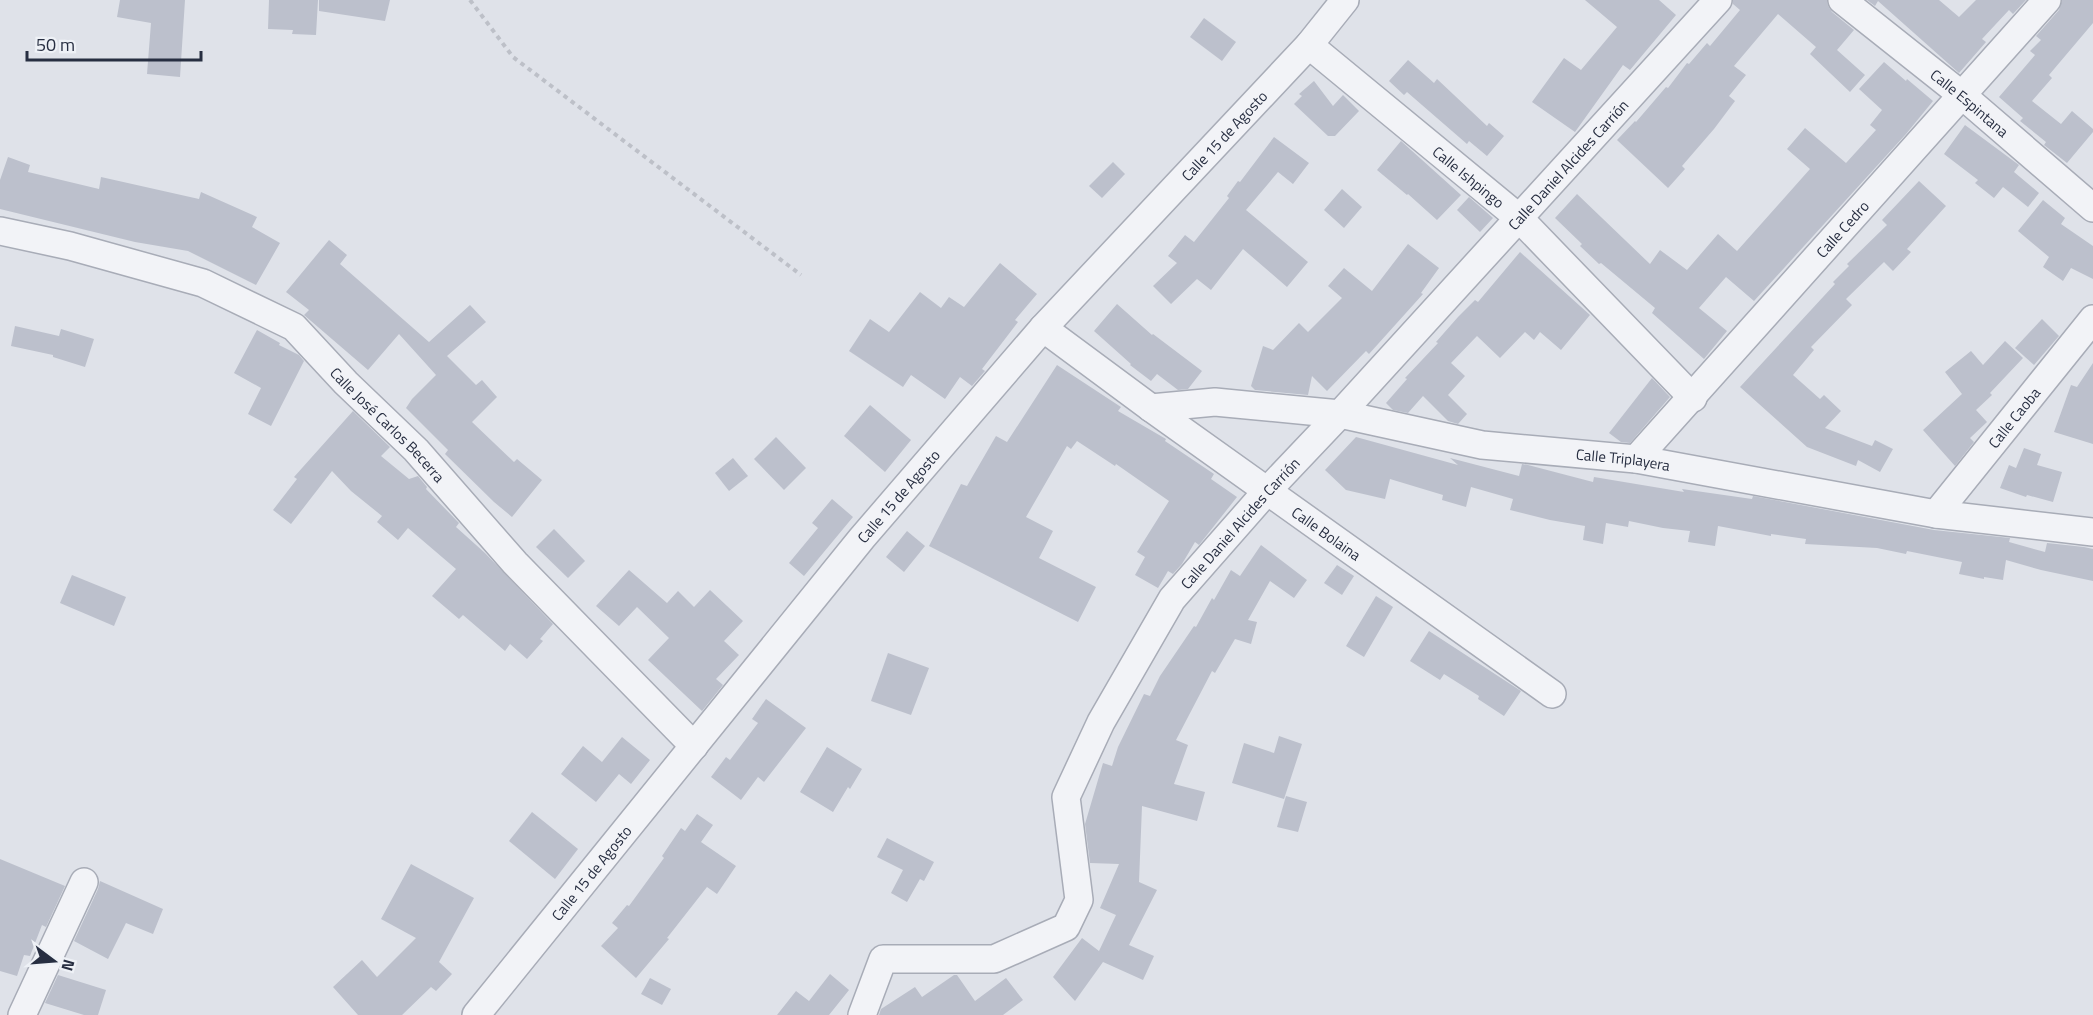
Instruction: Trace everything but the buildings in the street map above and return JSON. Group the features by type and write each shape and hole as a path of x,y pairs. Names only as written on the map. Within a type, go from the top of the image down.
{"street":[{"name":"Calle 15 de Agosto","path":"476,1015 862,538 1043,328 1309,45 1345,0"},
{"name":"Calle Daniel Alcides Carrión","path":"862,1015 883,959 994,959 1066,927 1079,900 1066,797 1101,722 1172,599 1267,491 1718,0"},
{"name":"Calle Espintana","path":"1842,0 1963,96 2093,207"},
{"name":"Calle Cedro","path":"1636,459 2047,0"},
{"name":"Calle Ishpingo","path":"1309,45 1519,218 1693,398"},
{"name":"Calle José Carlos Becerra","path":"0,231 70,246 203,283 294,327 346,383 416,450 515,563 694,746"},
{"name":"Calle Caoba","path":"1936,514 2093,320"},
{"name":"Calle Bolaina","path":"1043,328 1151,408 1552,694"},
{"name":"Calle Triplayera","path":"1151,408 1215,402 1340,414 1482,445 1636,459 1936,514 2093,532"},
{"path":"22,1015 84,882"}],"path":[{"path":"470,0 513,57 801,275"}]}
